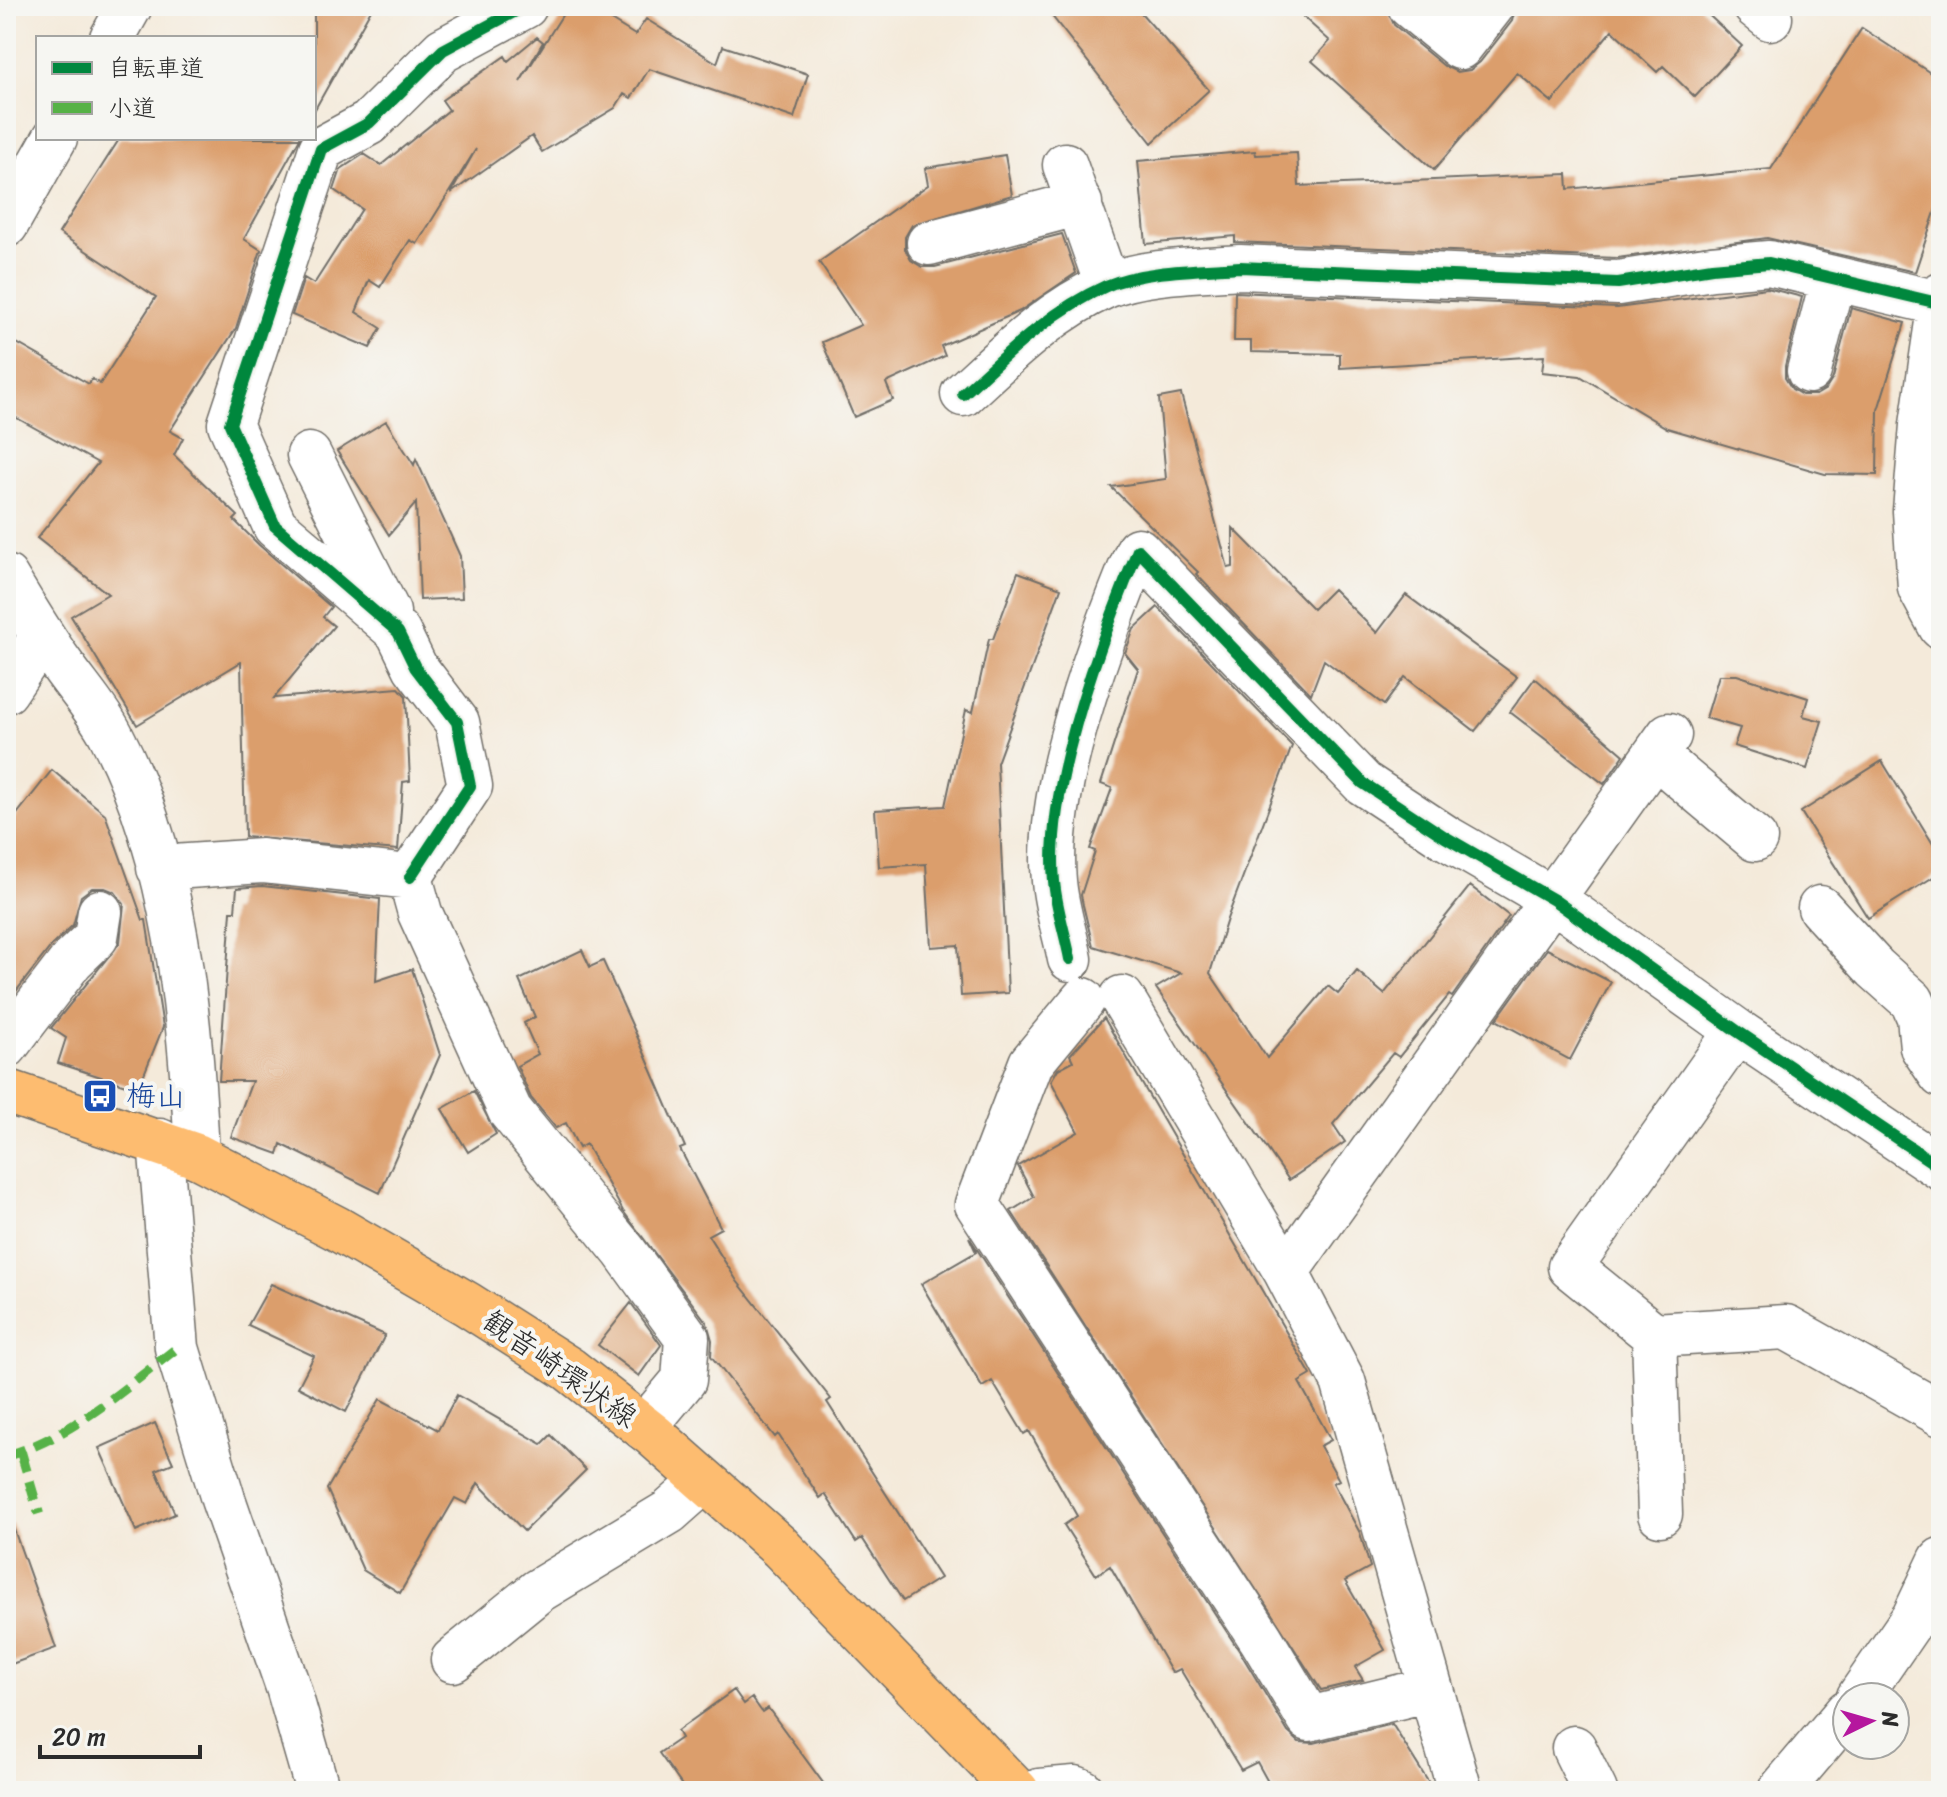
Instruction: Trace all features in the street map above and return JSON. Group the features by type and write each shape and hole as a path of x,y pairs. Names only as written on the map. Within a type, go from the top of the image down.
{"main road":[{"name":"観音崎環状線","path":"6,1091 178,1149 336,1228 467,1304 569,1369 644,1428 780,1547 1017,1791"}],"street":[{"path":"398,632 275,526 230,424 312,143 369,123 443,50 525,6"},
{"path":"1410,6 1460,47 1492,6"},
{"path":"6,225 54,140"},
{"path":"929,243 1072,184 1107,285"},
{"path":"963,394 1043,322 1107,285 1181,271 1240,267 1618,283 1712,268 1769,263 1940,299 1915,511 1920,588 1941,627"},
{"path":"1809,371 1833,278"},
{"path":"309,455 415,667 457,722 470,786 410,877 420,913 510,1111 624,1251 687,1338 684,1380 644,1428"},
{"path":"1070,959 1054,881 1055,810 1079,718 1118,598 1138,550 1363,783 1445,837 1554,900 1737,1031 1941,1168"},
{"path":"6,577 42,637 110,732 140,798 159,868 192,1047 178,1149 177,1348 223,1499 288,1687 318,1791"},
{"path":"6,691 12,676 42,637"},
{"path":"1286,1272 1662,745 1755,839"},
{"path":"159,868 262,861 410,877"},
{"path":"1820,908 1875,968 1912,1001 1919,1017 1922,1047 1941,1075"},
{"path":"6,1046 72,960 96,937 100,912"},
{"path":"1431,1689 1309,1719 1261,1639 977,1204 1031,1063 1102,999 1286,1272 1343,1381 1431,1689 1460,1791"},
{"path":"1737,1031 1570,1267 1654,1335 1786,1327 1941,1414"},
{"path":"1654,1335 1660,1514"},
{"path":"453,1660 538,1591 669,1512 704,1481"},
{"path":"1870,1681 1914,1617 1941,1560"},
{"path":"1780,1791 1831,1731"},
{"path":"1574,1748 1595,1791"},
{"path":"1039,1791 1075,1788 1082,1791"}],"building":[{"path":"314,6 373,6 316,107 316,36"},
{"path":"568,6 588,6 635,35 646,19 717,63 723,46 808,74 794,118 649,69 631,98 624,94 615,108 542,152 532,136 451,193 476,149 417,244 410,240 380,287 369,280 356,312 381,328 370,348 292,315 304,278 314,284 362,209 334,190 341,169 364,154 381,165 449,110 442,100 505,56 508,61 537,37 543,42 520,82"},
{"path":"1044,6 1135,6 1209,90 1152,143"},
{"path":"1291,6 1386,6 1394,25 1444,66 1457,72 1470,70 1480,62 1512,21 1516,6 1699,6 1742,46 1695,97 1663,66 1657,72 1612,30 1552,102 1517,73 1434,170 1312,61 1330,41"},
{"path":"1862,28 1941,80 1941,194 1915,272 1767,238 1617,258 1235,242 1235,236 1146,244 1138,161 1255,151 1256,155 1297,153 1299,186 1567,174 1568,189 1771,169"},
{"path":"119,140 299,140 244,239 261,250 236,328 170,431 183,438 174,455 238,516 234,520 259,545 331,607 323,617 334,626 274,698 399,688 406,696 410,781 403,782 398,850 245,837 241,662 137,725 71,616 108,594 37,538 98,463 6,412 6,337 89,384 92,379 100,384 156,297 59,233"},
{"path":"1005,155 1012,195 912,225 905,237 905,249 911,260 922,267 935,267 1062,234 1076,273 1020,311 941,346 945,356 886,383 893,400 854,417 822,342 861,325 819,262 928,185 925,168"},
{"path":"1767,288 1802,297 1785,366 1785,378 1792,389 1802,395 1816,395 1826,389 1833,378 1851,308 1905,323 1878,410 1877,475 1825,474 1667,428 1580,376 1542,372 1544,356 1340,368 1340,354 1251,352 1251,341 1234,341 1235,292 1617,308"},
{"path":"1181,394 1228,568 1233,567 1233,528 1313,609 1333,589 1377,633 1406,595 1517,677 1475,731 1405,677 1384,705 1324,660 1311,694 1196,574 1198,572 1111,487 1166,479 1159,398"},
{"path":"386,421 414,465 416,459 460,556 462,598 420,600 416,503 389,535 337,451"},
{"path":"1018,572 1061,588 997,763 1008,993 961,996 958,945 931,947 926,864 879,867 875,810 945,806 966,710 973,712 989,639 993,639"},
{"path":"1158,607 1292,746 1210,973 1267,1058 1328,986 1338,994 1357,971 1384,994 1470,886 1509,916 1452,997 1449,995 1399,1057 1393,1053 1333,1124 1345,1142 1289,1180 1156,988 1181,973 1093,946 1083,905 1081,895 1095,851 1090,849 1112,788 1101,784 1138,669 1125,653 1134,629"},
{"path":"1719,675 1737,675 1808,698 1803,716 1822,721 1807,769 1734,746 1740,728 1706,718"},
{"path":"1535,678 1624,755 1604,784 1510,712"},
{"path":"1882,761 1941,857 1941,872 1868,918 1801,812"},
{"path":"52,770 105,814 143,920 146,920 163,1027 138,1089 58,1063 66,1038 51,1028 120,942 124,904 115,892 92,888 81,896 73,925 52,945 10,999 6,996 6,828"},
{"path":"262,886 380,899 376,981 412,969 440,1055 380,1193 281,1144 278,1154 231,1137 252,1081 219,1081 231,911 235,911 237,888"},
{"path":"1547,949 1611,982 1570,1060 1496,1020"},
{"path":"582,950 590,967 603,961 637,1036 685,1147 680,1149 721,1228 708,1235 737,1281 831,1399 827,1402 940,1578 903,1601 862,1538 856,1542 825,1494 820,1498 778,1434 775,1437 711,1356 712,1340 707,1323 623,1211 586,1144 579,1148 566,1123 556,1128 531,1098 517,1066 538,1054 524,1023 535,1017 519,980"},
{"path":"1104,1018 1311,1375 1299,1382 1331,1440 1320,1446 1339,1480 1333,1483 1360,1533 1370,1567 1345,1581 1385,1650 1355,1667 1363,1680 1321,1690 1011,1211 1034,1197 1018,1166 1078,1132 1051,1081 1058,1069 1073,1061 1070,1055"},
{"path":"474,1091 496,1134 468,1152 442,1109"},
{"path":"969,1237 1240,1652 1288,1732 1299,1742 1314,1743 1392,1724 1434,1791 1273,1791 1257,1762 1241,1770 1180,1669 1172,1673 1110,1566 1096,1575 1064,1525 1077,1516 1029,1431 1024,1434 992,1381 982,1387 921,1284 976,1252"},
{"path":"271,1284 385,1335 346,1412 298,1387 314,1356 248,1325"},
{"path":"631,1303 661,1345 639,1376 598,1345"},
{"path":"457,1395 542,1444 551,1435 586,1470 524,1531 478,1483 467,1504 455,1498 400,1593 363,1570 327,1489 380,1399 438,1430"},
{"path":"155,1423 173,1463 156,1470 175,1514 136,1531 99,1448"},
{"path":"12,1524 56,1648 6,1666 6,1525"},
{"path":"734,1690 744,1704 752,1698 762,1712 768,1708 829,1791 686,1791 659,1753 681,1738 677,1731"}],"marked path":[{"path":"6,1456 30,1448 75,1424 177,1348"},
{"path":"21,1452 39,1514"}],"cycle path":[{"path":"410,877 470,786 457,722 415,667 398,632 275,526 230,424 321,149 369,123 443,50 525,6"},
{"path":"963,394 1030,334 1086,296 1121,281 1172,272 1240,267 1618,283 1712,268 1769,263 1938,303"},
{"path":"1070,959 1054,881 1058,802 1079,713 1138,550 1363,783 1445,837 1554,900 1737,1031 1941,1168"}],"place":[{"name":"梅山","path":"100,1096"}]}
